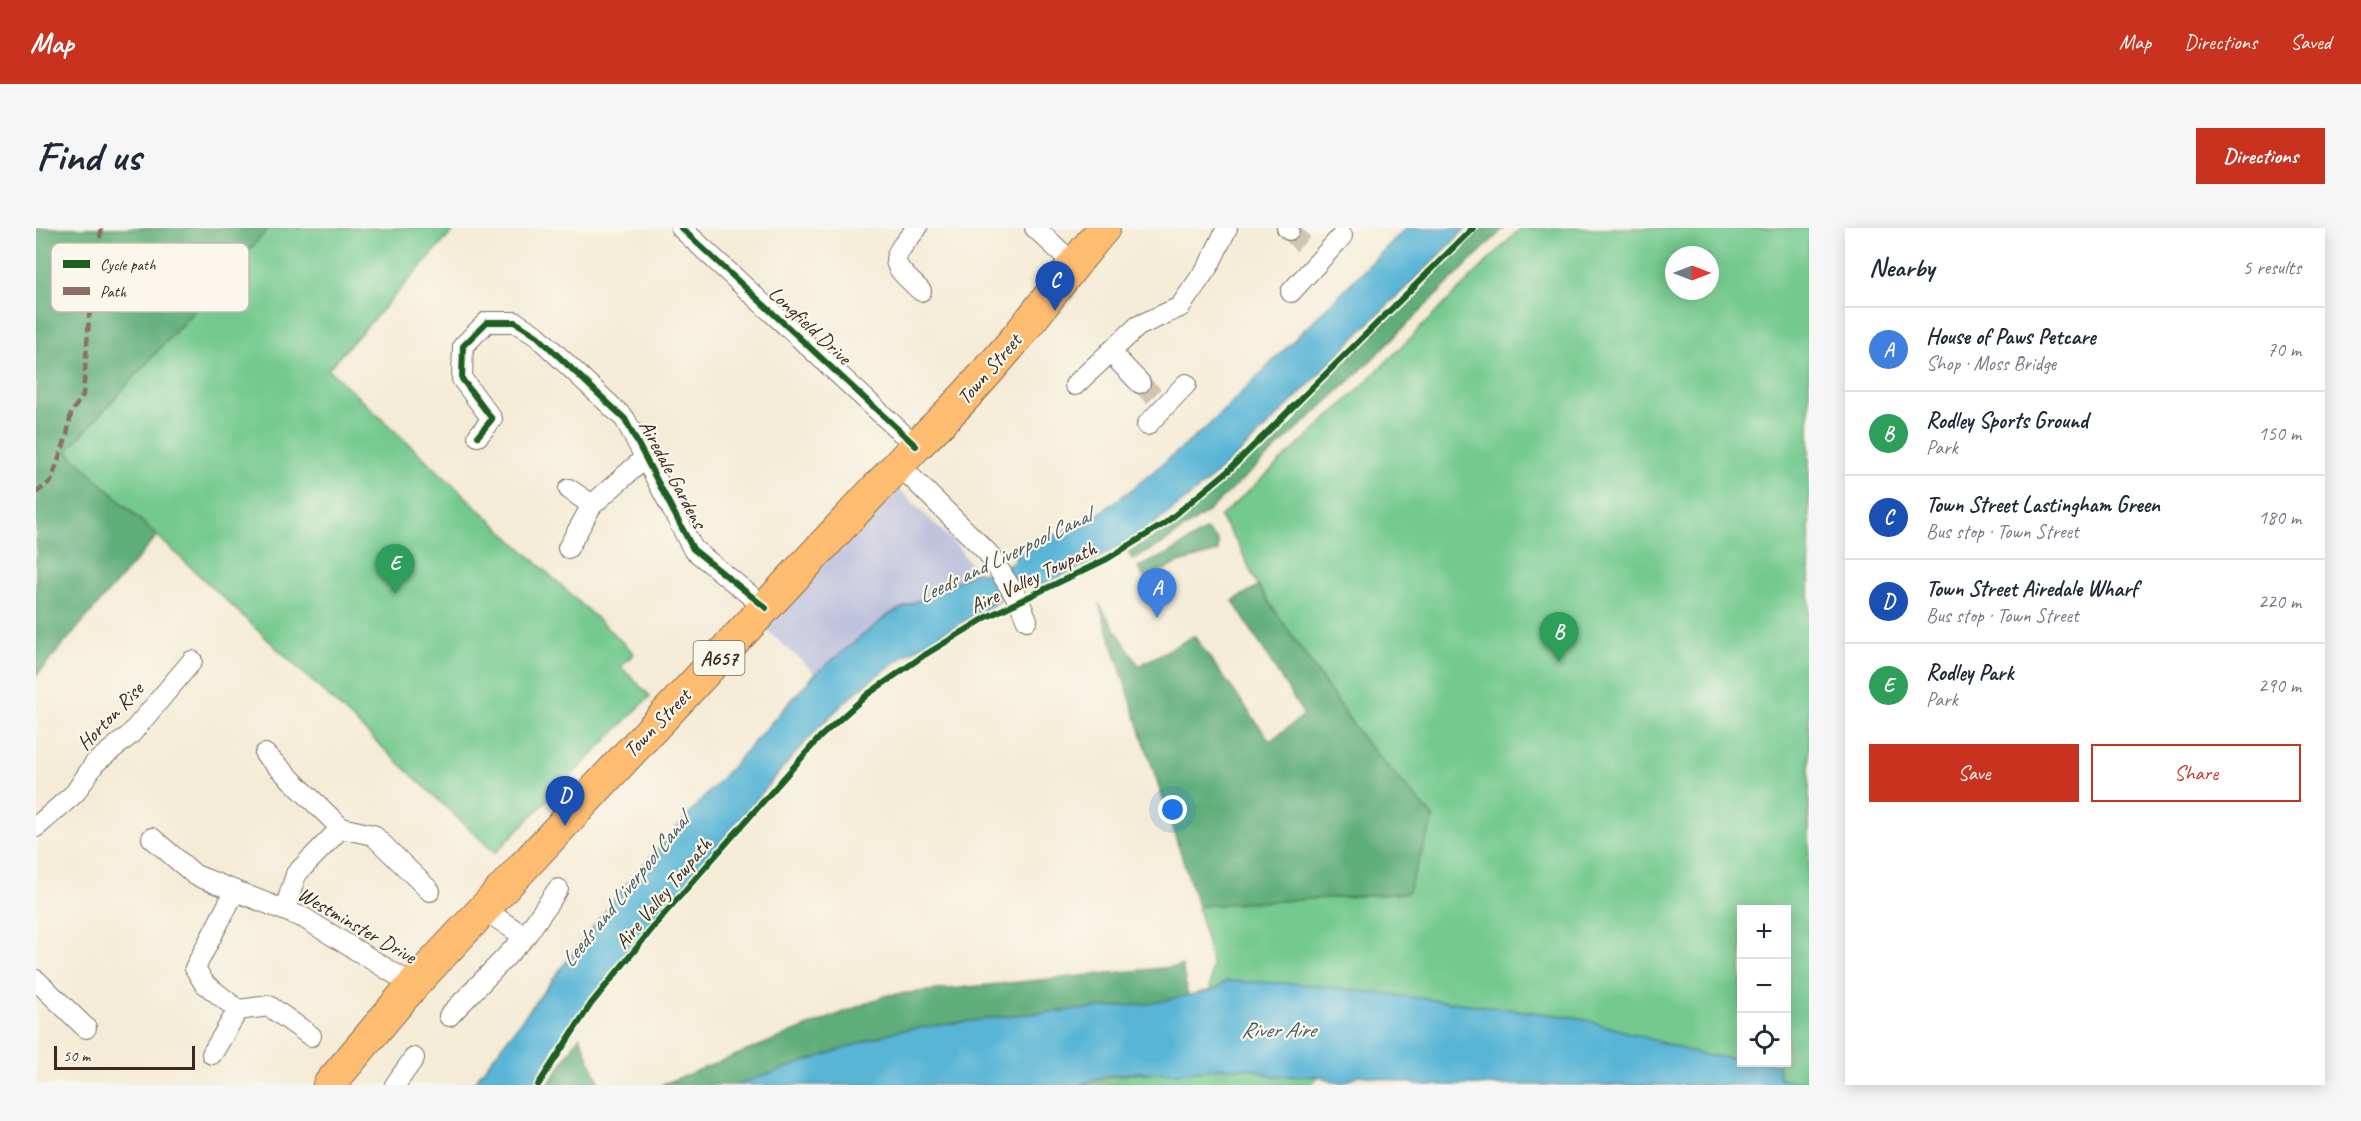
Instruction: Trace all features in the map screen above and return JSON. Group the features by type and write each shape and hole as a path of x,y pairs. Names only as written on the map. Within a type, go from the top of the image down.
{"main road":[{"name":"Town Street","path":"329,1085 413,985 908,456 950,414 1013,342 1073,263 1104,228"}],"street":[{"name":"Longfield Drive","path":"681,228 908,456 988,553 1011,588 1028,620"},
{"path":"917,228 897,251 895,260 897,268 921,291"},
{"path":"1035,228 1073,263"},
{"path":"1075,385 1138,326 1180,307 1209,265 1227,228"},
{"path":"1291,292 1314,254 1342,236"},
{"name":"Airedale Gardens","path":"477,436 492,419 462,379 463,346 487,322 515,322 537,336 625,419 693,549 766,608"},
{"path":"1110,352 1153,394"},
{"path":"1153,394 1186,384"},
{"path":"1148,425 1153,394"},
{"path":"568,548 592,505 646,457"},
{"path":"569,489 592,505"},
{"name":"Horton Rise","path":"36,827 75,793 95,763 130,735 192,661"},
{"path":"265,754 340,828 373,835 430,891"},
{"path":"285,909 297,874 340,828"},
{"name":"Westminster Drive","path":"152,838 195,875 304,918 413,985"},
{"path":"450,1016 525,938 558,889"},
{"path":"234,892 195,968 204,983 238,1010 269,1006 311,1036"},
{"path":"485,909 525,938"},
{"path":"36,980 86,1028"},
{"path":"212,1053 238,1010"},
{"path":"395,1085 414,1058"}],"shaded area":[{"path":"895,485 957,546 976,572 888,615 815,673 759,623"}],"green space":[{"path":"36,228 269,228 249,250 249,243 51,243 51,312 193,312 67,451 157,536 36,676"},
{"path":"269,228 456,228 328,369 634,653 621,667 650,696 495,853 67,451 193,312 249,312 249,250"},
{"path":"1480,228 1504,228 1355,376 1205,514 1163,543 1132,560 1128,552 1162,532 1231,474"},
{"path":"1521,228 1809,228 1809,1079 1803,1085 1780,1078 1778,1067 1791,1067 1791,905 1737,905 1737,1059 1702,1055 1580,1018 1305,984 1227,981 1222,987 1210,991 1212,965 1198,906 1407,893 1434,818 1362,738 1258,586 1239,546 1220,517 1354,394"},
{"path":"1206,530 1218,541 1218,552 1178,563 1145,579 1138,567 1168,554"},
{"path":"1258,586 1362,738 1434,818 1407,893 1198,906 1099,604 1139,666 1194,636 1270,741 1304,715 1233,601"},
{"path":"1182,966 1188,996 1149,1004 1016,1015 896,1031 736,1085 661,1085 887,995"},
{"path":"580,1036 600,1085 548,1085"},
{"path":"1250,1068 1272,1076 1319,1076 1310,1085 1080,1085 1115,1076"}],"water":[{"name":"Leeds and Liverpool Canal","path":"1406,228 1466,228 1232,460 1158,521 1118,547 1054,581 1032,585 1017,580 1000,588 999,601 916,649 867,683 803,745 650,926 577,1019 532,1085 472,1085 622,889 815,674 888,615 976,572 989,573 1013,562 1016,554 1097,515 1136,486 1208,426"},
{"name":"River Aire","path":"1226,981 1305,984 1580,1018 1702,1055 1737,1059 1737,1067 1778,1067 1780,1078 1809,1085 1426,1085 1359,1075 1341,1084 1319,1076 1272,1076 1250,1068 1222,1068 1178,1073 1137,1072 1105,1076 1079,1085 736,1085 896,1031 1016,1015 1149,1004 1216,989"}],"tunnel":[{"path":"1289,230 1307,248"},
{"path":"1140,383 1154,396"}],"marked path":[{"path":"99,243 102,228"},
{"path":"36,493 51,481 67,435 71,413 83,395 90,312"}],"cycle path":[{"path":"681,228 916,446"},
{"name":"Aire Valley Towpath","path":"538,1085 591,1004 665,913 820,737 868,694 923,656 987,617 1107,559 1164,524 1228,471 1473,228"},
{"path":"478,436 492,419 462,379 463,346 487,322 515,322 537,336 625,419 693,549 766,608"}],"place":[{"name":"Town Street Lastingham Green","path":"1055,311"},
{"name":"Rodley Park","path":"395,594"},
{"name":"House of Paws Petcare","path":"1157,618"},
{"name":"Rodley Sports Ground","path":"1559,662"},
{"name":"Town Street Airedale Wharf","path":"565,826"}]}
